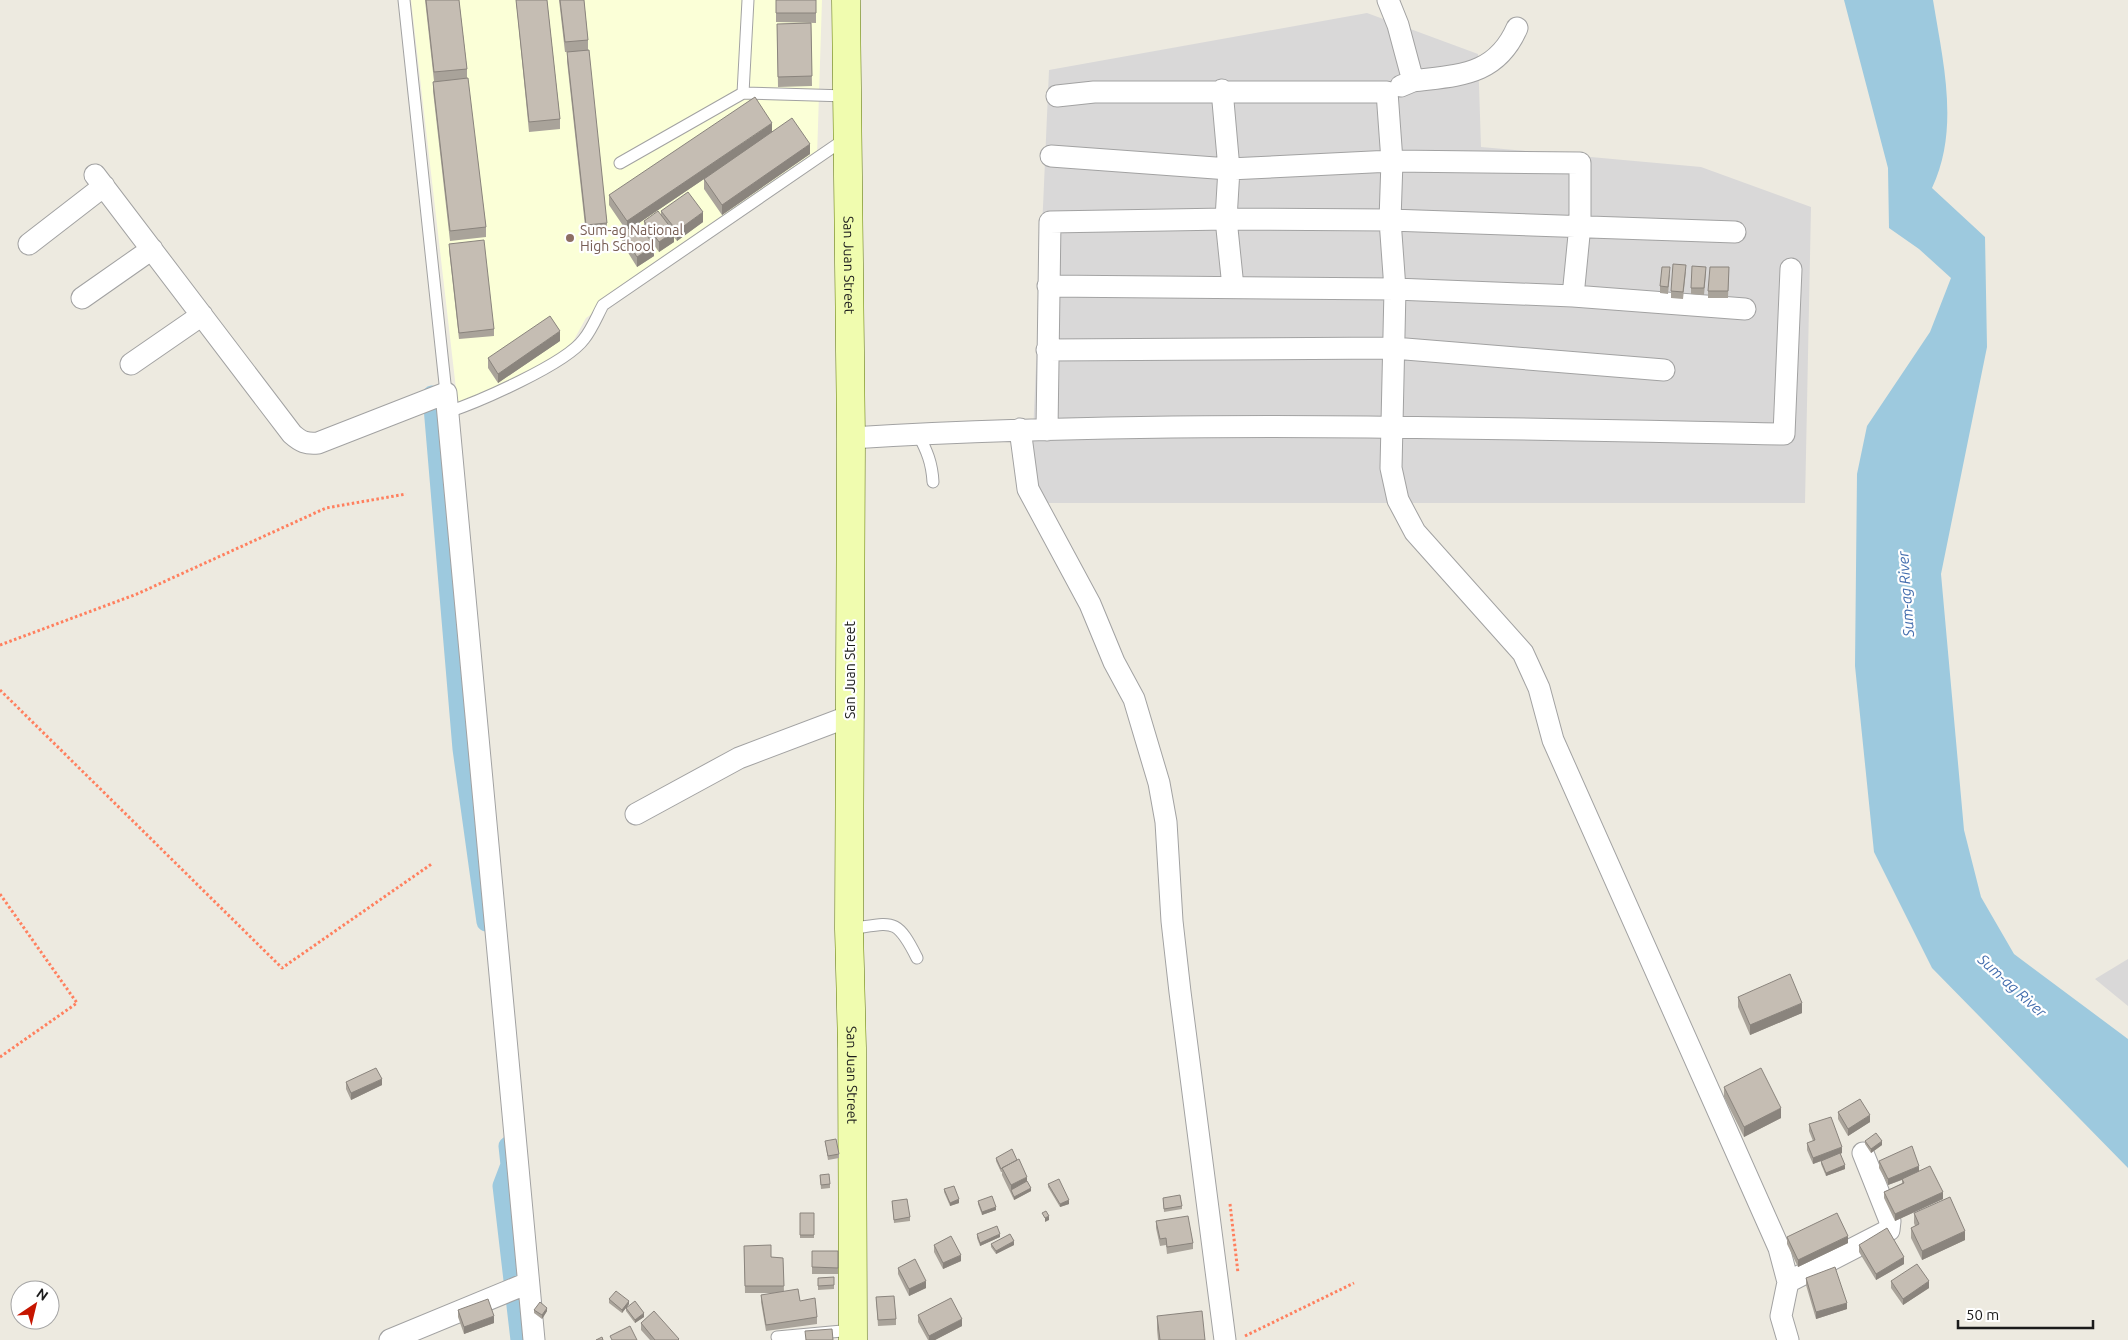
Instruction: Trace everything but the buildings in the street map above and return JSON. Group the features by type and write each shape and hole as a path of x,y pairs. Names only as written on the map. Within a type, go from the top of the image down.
{"main road":[{"name":"San Juan Street","path":"846,0 851,438 849,929 852,1057 853,1335"}],"street":[{"path":"1388,0 1398,25 1413,81"},
{"path":"1057,96 1094,92 1222,90 1387,92 1413,81 1459,75 1481,68 1500,56 1508,48 1517,28"},
{"path":"1222,90 1229,169 1226,219 1233,287"},
{"path":"1387,92 1392,161 1390,220 1395,289 1391,468 1398,500 1415,532 1523,653 1539,688 1553,740 1779,1248 1788,1282 1781,1316 1788,1340"},
{"path":"1051,156 1229,169 1392,161 1580,163 1580,225 1573,296"},
{"path":"29,244 99,180 292,434 307,444 318,443 439,401 524,1284 534,1340"},
{"path":"1047,430 1050,222 1226,219 1390,220 1580,225 1735,232"},
{"path":"82,298 152,249"},
{"path":"851,438 1020,429 1393,426 1784,434 1790,269"},
{"path":"1048,286 1395,289 1573,296 1745,309"},
{"path":"131,364 202,315"},
{"path":"1047,350 1393,348 1664,370"},
{"path":"1020,429 1028,490 1090,604 1114,662 1134,699 1159,783 1166,822 1172,921 1180,992 1235,1338"},
{"path":"636,814 739,758 850,716"},
{"path":"1788,1282 1889,1230 1890,1221 1863,1153"},
{"path":"390,1340 524,1284"}],"lane":[{"path":"404,0 439,401 479,402 567,355 584,340 603,305 848,138"},
{"path":"743,93 748,0"},
{"path":"620,163 743,93 847,96"},
{"path":"918,434 928,451 932,465 933,482"},
{"path":"849,929 892,924 901,929 906,935 917,958"},
{"path":"777,1338 853,1335"}],"path":[{"path":"0,645 137,594 326,508 406,494"},
{"path":"0,690 282,968 433,863"},
{"path":"0,894 77,1003 0,1056"},
{"path":"1235,1338 1354,1283"}],"shaded area":[{"name":"Sum-ag National High School","path":"411,0 822,0 817,157 586,318 570,347 459,415"},
{"path":"1367,13 1478,54 1481,147 1701,167 1811,207 1805,503 1030,503 1049,70"},
{"path":"2128,959 2128,1006 2095,979"}],"water":[{"name":"Sum-ag River","path":"1844,0 1933,0 1947,95 1947,119 1940,166 1932,188 1985,237 1987,347 1941,574 1964,830 1981,897 2014,954 2128,1039 2128,1168 1932,968 1874,852 1855,666 1857,474 1867,426 1930,332 1951,278 1919,249 1889,228 1888,168"}],"waterway":[{"path":"432,395 462,749 486,922"},
{"path":"508,1146 510,1165 502,1186 520,1340"}],"place":[{"name":"Sum-ag National High School","path":"570,238"}]}
